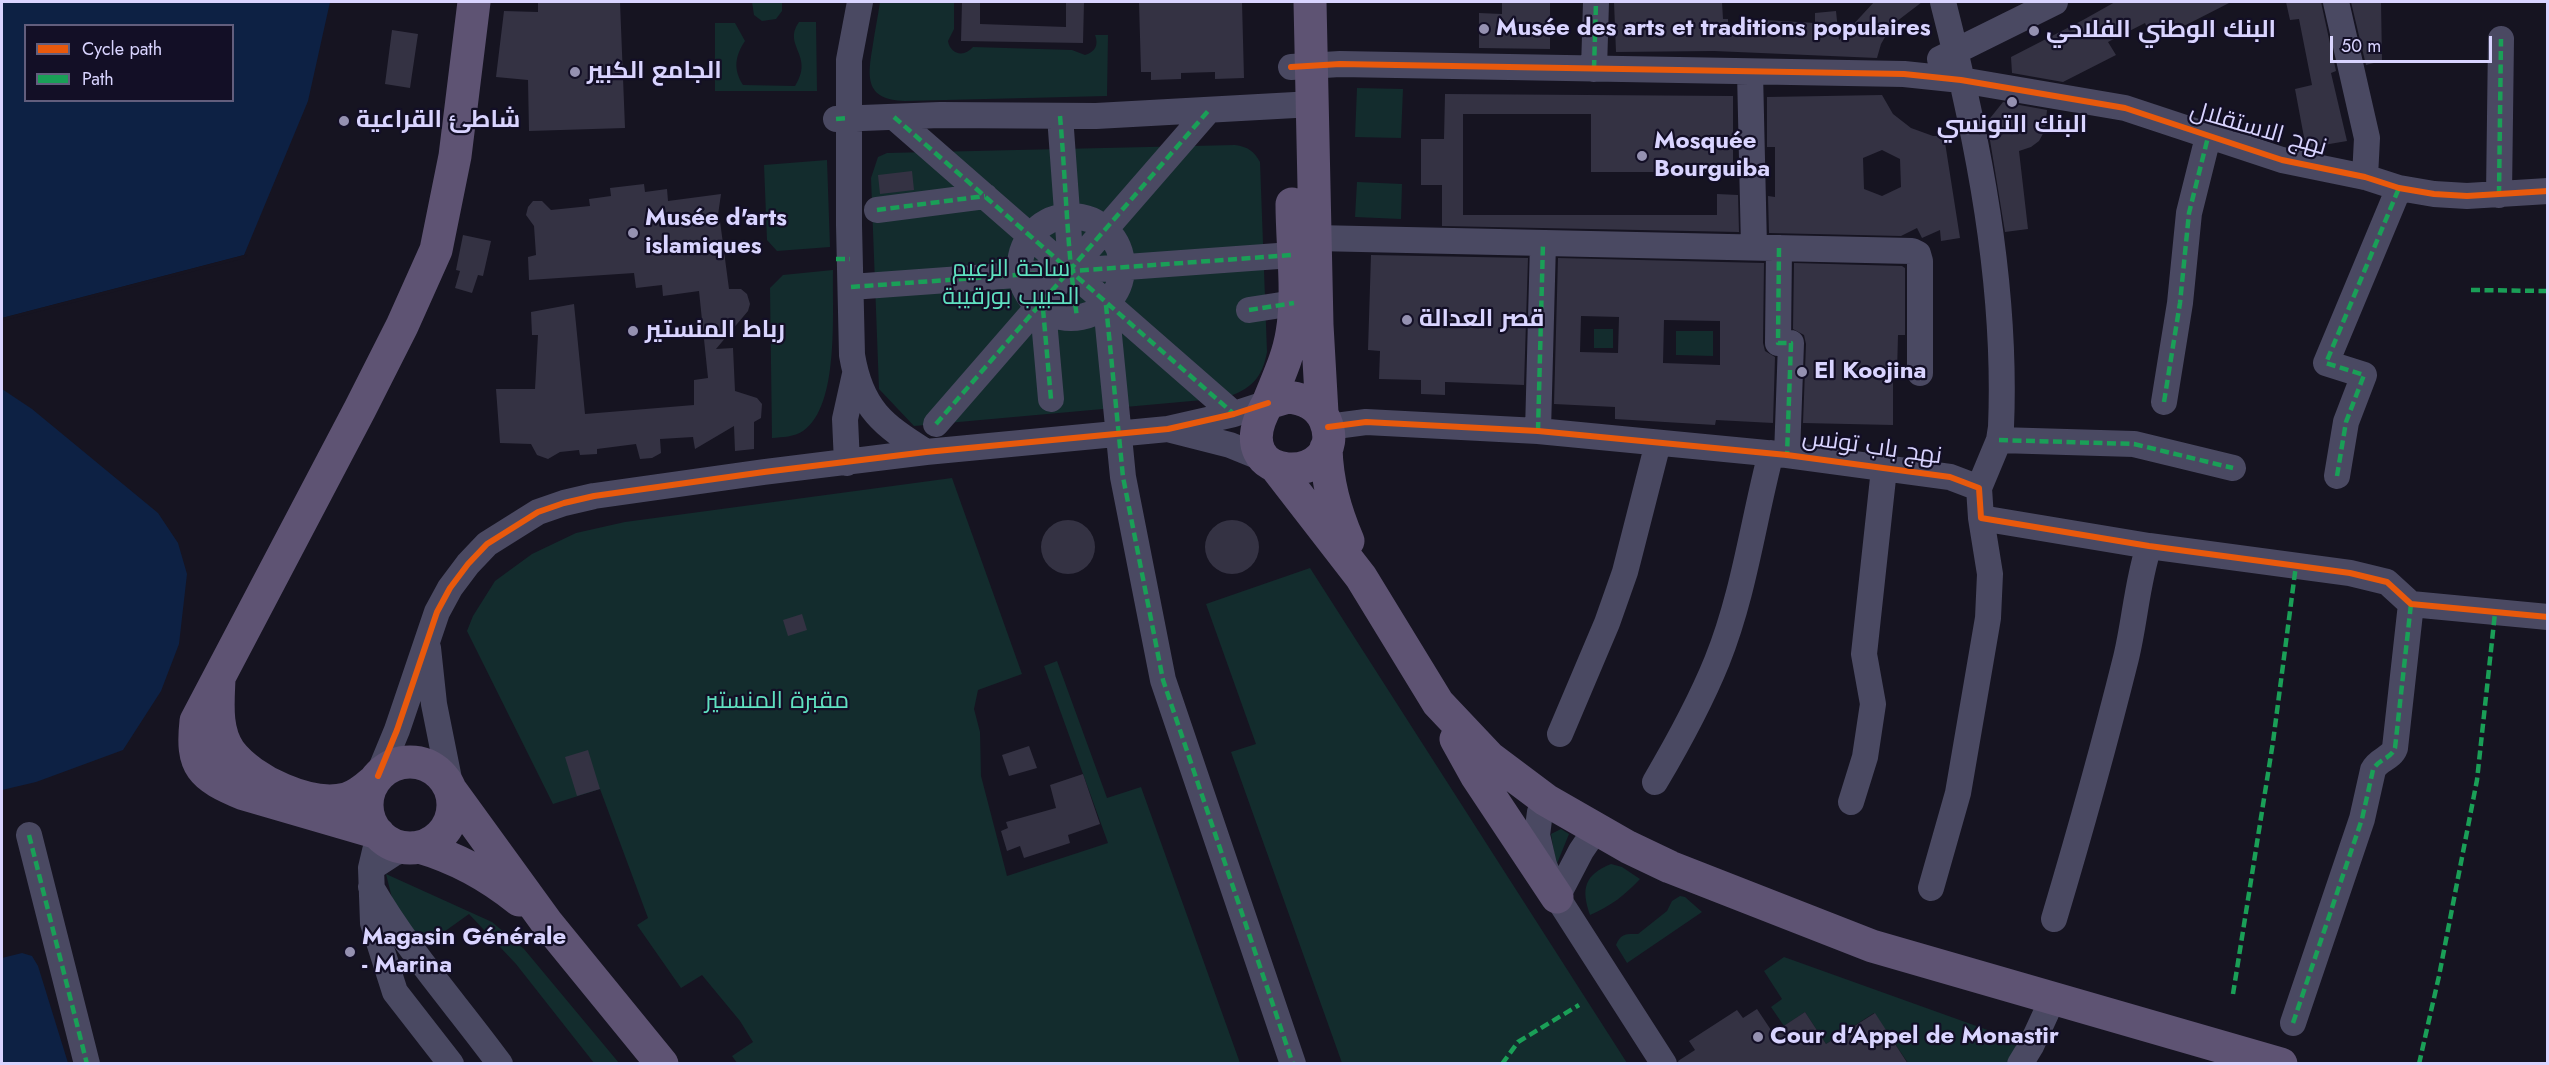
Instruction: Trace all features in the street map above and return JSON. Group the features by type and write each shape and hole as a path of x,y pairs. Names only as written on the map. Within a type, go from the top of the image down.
{"main road":[{"path":"474,2 455,156 436,250 402,326 360,409 196,721 193,747 195,756 206,773 223,785 244,794 378,833 395,845 450,856 489,877 547,923"},
{"path":"1290,2 1321,66"},
{"path":"1310,2 1321,66 1303,105 1304,247 1325,429 1327,473 1333,504 1361,577"},
{"path":"1304,247 1286,360 1268,403 1258,419 1255,436 1261,453 1361,577 1438,703 1476,774 1557,897"},
{"path":"1268,403 1288,397 1301,398 1313,404 1325,429 1319,458 1310,466 1299,470 1271,463"},
{"path":"220,673 217,712 229,751 259,778 276,787 320,801 348,799 390,766 404,762 418,762 438,772 547,923 662,1064"},
{"path":"1438,703 1490,758 1546,800 1670,867 1872,946 2053,998 2234,1057 2281,1064"},
{"path":"376,779 367,803 368,814 378,833"},
{"path":"413,847 431,843 442,835 453,811 451,791"}],"street":[{"path":"860,2 849,60 842,119 843,259 851,287 852,355 855,374 870,405 882,422 926,452"},
{"path":"1594,69 1596,2"},
{"path":"1931,888 1958,793 1985,638 1990,574 1981,518 1979,488 1999,440 2001,409 1995,272 1988,219 1956,53 1943,2"},
{"path":"1904,74 1956,53 2055,2"},
{"path":"2336,2 2367,138 2365,177"},
{"path":"2499,195 2501,39"},
{"name":"نهج الاستقلال","path":"1321,66 1904,74 1961,80 2125,108 2282,160 2365,177 2399,188 2434,194 2499,195 2547,191"},
{"path":"1655,782 1678,742 1718,660 1779,454 1791,343 1778,343 1750,72"},
{"path":"842,119 1060,116 1303,105"},
{"path":"936,424 1041,308 1070,271 1209,110"},
{"path":"1060,116 1069,216 1070,271 1077,317"},
{"path":"894,117 1234,414"},
{"path":"2164,402 2180,303 2189,213 2208,137"},
{"path":"2337,476 2346,422 2364,375 2326,363 2399,188"},
{"path":"877,210 985,196"},
{"path":"1069,216 1090,219 1106,230 1116,241 1122,257 1122,275 1116,291 1107,304 1091,315 1056,316 1041,308 1029,296 1021,275 1023,249 1030,236 1043,224 1069,216"},
{"path":"851,287 1122,268 1304,247 1543,243 1915,252 1920,261 1920,373"},
{"path":"1538,431 1543,243"},
{"path":"1249,310 1294,303"},
{"path":"1107,304 1123,477 1163,680 1293,1064"},
{"path":"1041,308 1051,399"},
{"path":"847,463 845,419 855,374"},
{"path":"376,779 397,730 437,612 468,564 487,544 538,512 594,496 926,452 1168,429 1234,414 1268,403"},
{"name":"نهج باب تونس","path":"1325,429 1366,422 1538,431 1779,454 1950,477 1979,488"},
{"path":"1168,429 1230,445 1271,463"},
{"path":"1999,440 2134,444 2233,468"},
{"path":"1560,734 1607,622 1625,572 1658,443"},
{"path":"1851,802 1865,757 1873,704 1864,654 1884,469"},
{"path":"1981,518 2149,546 2368,576 2387,582 2411,604 2547,618"},
{"path":"2054,919 2105,741 2126,654 2142,568 2149,546"},
{"path":"2293,1023 2362,819 2373,770 2378,763 2392,754 2395,748 2411,604"},
{"path":"427,638 434,704 451,791"},
{"path":"1546,800 1540,812 1537,835 1544,865 1557,897 1664,1064"},
{"path":"1557,897 1581,851 1596,829"},
{"path":"378,833 371,878 373,922 395,992 451,1064"},
{"path":"29,835 87,1064"},
{"path":"371,878 394,853 413,847"},
{"path":"371,878 393,926 500,1064"},
{"path":"2020,1064 2053,998"}],"green space":[{"path":"752,2 782,2 782,11 776,19 762,21 754,15"},
{"path":"880,2 954,2 954,29 948,41 951,49 958,53 966,53 973,47 1072,50 1085,55 1095,48 1097,42 1095,35 1108,35 1107,96 891,100 875,91 871,84 871,55"},
{"path":"799,22 816,22 817,91 715,91 715,23 735,23 745,41 739,52 737,63 743,85 795,86 802,66 794,38"},
{"path":"1357,88 1403,89 1401,138 1355,137"},
{"name":"ساحة الزعيم الحبيب بورقيبة","path":"1235,145 1250,150 1260,162 1267,352 1262,369 1248,387 1225,398 914,426 879,389 871,178 878,157 887,153"},
{"path":"827,160 830,247 777,251 767,240 764,165"},
{"path":"1357,182 1402,184 1401,219 1355,217"},
{"path":"833,270 832,356 823,401 815,419 803,431 792,436 772,438 770,288 783,275"},
{"path":"1594,329 1613,329 1613,348 1594,348"},
{"path":"1676,331 1713,331 1713,356 1676,355"},
{"name":"مقبرة المنستير","path":"952,478 1022,674 978,690 974,709 980,732 981,776 1007,876 1108,843 1044,666 1057,661 1107,798 1141,787 1240,1063 737,1063 732,1056 753,1042 740,1021 702,975 681,988 637,925 648,918 600,789 553,804 467,631 473,616 495,581 532,554 576,533 625,522"},
{"path":"1310,568 1627,1063 1342,1063 1231,752 1256,744 1206,604"},
{"path":"1561,829 1569,834 1556,866 1551,834"},
{"path":"1611,864 1622,867 1640,879 1617,900 1590,915 1586,898 1587,884 1595,873"},
{"path":"386,874 492,922 524,949 619,1063 594,1063 516,964 469,914 423,947 394,906"},
{"path":"1680,896 1685,897 1702,912 1627,963 1616,945 1620,938 1627,934 1638,934 1667,911 1672,901"},
{"path":"1784,957 2021,1042 2008,1063 1908,1063 1874,1013 1826,1044 1805,1012 1784,1026 1771,1007 1782,999 1764,971"}],"water":[{"path":"2,2 330,2 308,101 244,255 2,318"},
{"path":"2,389 32,409 158,513 178,543 187,574 179,644 161,691 123,750 36,782 2,790"},
{"path":"22,953 32,956 38,966 68,1063 2,1063 2,958"}],"pier":[{"path":"248,254 245,258 2,321 2,318"}],"building":[{"name":"الجامع الكبير","path":"538,2 620,2 625,128 529,131 528,80 496,77 504,11 538,12"},
{"path":"962,2 980,2 980,24 1066,27 1066,2 1084,2 1083,43 961,41"},
{"path":"1139,2 1242,2 1244,78 1215,79 1215,72 1181,73 1181,79 1151,80 1151,72 1141,72"},
{"path":"1502,2 1550,2 1550,49 1479,48 1479,13 1502,14"},
{"path":"1614,2 1722,2 1723,19 1728,19 1728,25 1765,26 1765,20 1815,23 1815,13 1836,11 1839,40 1874,2 1922,2 1892,25 1881,44 1877,58 1714,51 1616,52"},
{"path":"2115,2 2231,2 2186,25 2168,31 2164,23 2148,30 2145,23 2108,42 2116,55 2063,82 2012,73 2011,57"},
{"path":"2286,2 2321,2 2336,71 2331,73 2347,141 2306,148 2295,89 2312,85 2299,19 2290,20"},
{"path":"2351,2 2381,2 2382,61 2366,65"},
{"path":"392,30 418,34 410,88 385,84"},
{"name":"Mosquée Bourguiba","path":"1445,94 1733,96 1733,172 1591,172 1591,114 1463,114 1463,215 1717,215 1717,194 1738,195 1739,232 1442,226 1442,185 1421,185 1421,139 1444,139"},
{"path":"1882,95 1893,114 1911,128 1933,136 1944,136 1960,238 1941,241 1940,230 1922,238 1917,228 1901,236 1769,233 1768,196 1775,197 1775,147 1767,147 1767,97","holes":["1882,150 1900,159 1901,187 1882,196 1864,189 1863,158"]},
{"path":"2003,102 2047,110 2045,130 2039,141 2019,151 2028,229 2005,232 1987,122"},
{"path":"912,171 914,190 880,194 878,175"},
{"path":"644,184 645,192 667,189 668,201 721,194 717,222 720,221 729,289 741,289 747,294 750,304 748,311 716,349 733,348 735,391 757,398 762,404 761,418 754,422 754,449 735,451 734,426 695,449 693,437 660,439 661,453 652,458 640,459 636,444 597,449 597,454 580,455 579,450 560,452 548,459 537,455 531,444 500,443 496,389 535,389 538,335 532,335 531,312 574,304 585,414 694,405 694,380 708,378 699,291 663,296 662,285 636,288 634,273 529,280 528,257 536,255 534,226 526,215 533,201 542,201 551,210 590,206 589,199 611,196 610,188"},
{"path":"463,235 491,241 483,276 478,275 472,293 455,288 460,271 456,270"},
{"name":"قصر العدالة","path":"1371,255 1528,258 1524,385 1445,382 1445,395 1421,394 1421,380 1379,379 1380,351 1368,350"},
{"path":"1558,258 1764,263 1763,343 1765,351 1775,357 1773,423 1716,420 1715,425 1615,419 1615,407 1554,404","holes":["1581,316 1619,317 1618,353 1580,352","1664,320 1720,321 1720,365 1663,363"]},
{"path":"1794,263 1902,266 1905,268 1905,335 1898,335 1897,373 1893,373 1893,425 1803,423 1806,344 1804,335 1793,329"},
{"path":"1068,520 1078,522 1087,528 1093,537 1095,547 1093,557 1087,566 1078,572 1068,574 1058,572 1049,566 1043,557 1041,547 1043,537 1049,528 1058,522"},
{"path":"1232,520 1242,522 1251,528 1257,537 1259,547 1257,557 1251,566 1242,572 1232,574 1222,572 1213,566 1207,557 1205,547 1207,537 1213,528 1222,522"},
{"path":"802,614 807,630 788,636 783,620"},
{"path":"1029,746 1037,768 1009,776 1002,755"},
{"path":"588,750 600,789 577,796 565,757"},
{"path":"1083,774 1100,824 1068,835 1070,843 1024,858 1020,846 1007,851 1001,831 1008,828 1006,822 1056,808 1050,785"},
{"name":"Cour d’Appel de Monastir","path":"1757,1009 1773,1033 1805,1012 1826,1044 1875,1013 1908,1064 1679,1064 1678,1061 1695,1050 1689,1041 1737,1010 1743,1018"}],"marked path":[{"path":"1594,69 1596,2"},
{"path":"2499,195 2501,39"},
{"path":"936,424 1209,110"},
{"path":"1060,116 1077,317"},
{"path":"894,117 1234,414"},
{"path":"836,119 848,118"},
{"path":"2164,402 2180,303 2189,213 2208,137"},
{"path":"2337,476 2346,422 2364,375 2326,363 2399,188"},
{"path":"877,210 985,196"},
{"path":"1538,431 1543,243"},
{"path":"1779,248 1778,343 1791,343 1787,455"},
{"path":"851,287 1292,255"},
{"path":"836,259 850,259"},
{"path":"2471,290 2548,291"},
{"path":"1249,310 1294,303"},
{"path":"1106,305 1123,477 1163,680 1293,1064"},
{"path":"1043,309 1051,399"},
{"path":"1999,440 2134,444 2233,468"},
{"path":"2233,994 2273,742 2296,565"},
{"path":"2293,1023 2362,819 2373,770 2378,763 2391,755 2395,748 2411,604"},
{"path":"2419,1064 2439,976 2477,780 2495,613"},
{"path":"29,835 87,1064"},
{"path":"1502,1064 1518,1042 1579,1005"}],"cycle path":[{"path":"1291,67 1340,64 1904,74 1961,80 2125,108 2282,160 2365,177 2399,188 2434,194 2467,196 2548,191"},
{"path":"378,776 397,730 437,612 450,588 487,544 538,512 594,496 764,472 926,452 1168,429 1234,414 1268,403"},
{"path":"1328,427 1366,422 1538,431 1787,455 1950,477 1979,488 1981,518 2149,546 2350,573 2387,582 2411,604 2548,617"}],"place":[{"name":"Musée des arts et traditions populaires","path":"1484,29"},
{"name":"البنك الوطني الفلاحي","path":"2034,31"},
{"name":"الجامع الكبير","path":"575,72"},
{"name":"البنك التونسي","path":"2012,102"},
{"name":"شاطئ القراعية","path":"344,121"},
{"name":"Mosquée Bourguiba","path":"1642,156"},
{"name":"Musée d'arts islamiques","path":"633,233"},
{"name":"قصر العدالة","path":"1407,320"},
{"name":"رباط المنستير","path":"633,331"},
{"name":"El Koojina","path":"1802,372"},
{"name":"Magasin Générale - Marina","path":"350,952"},
{"name":"Cour d’Appel de Monastir","path":"1758,1037"}]}
